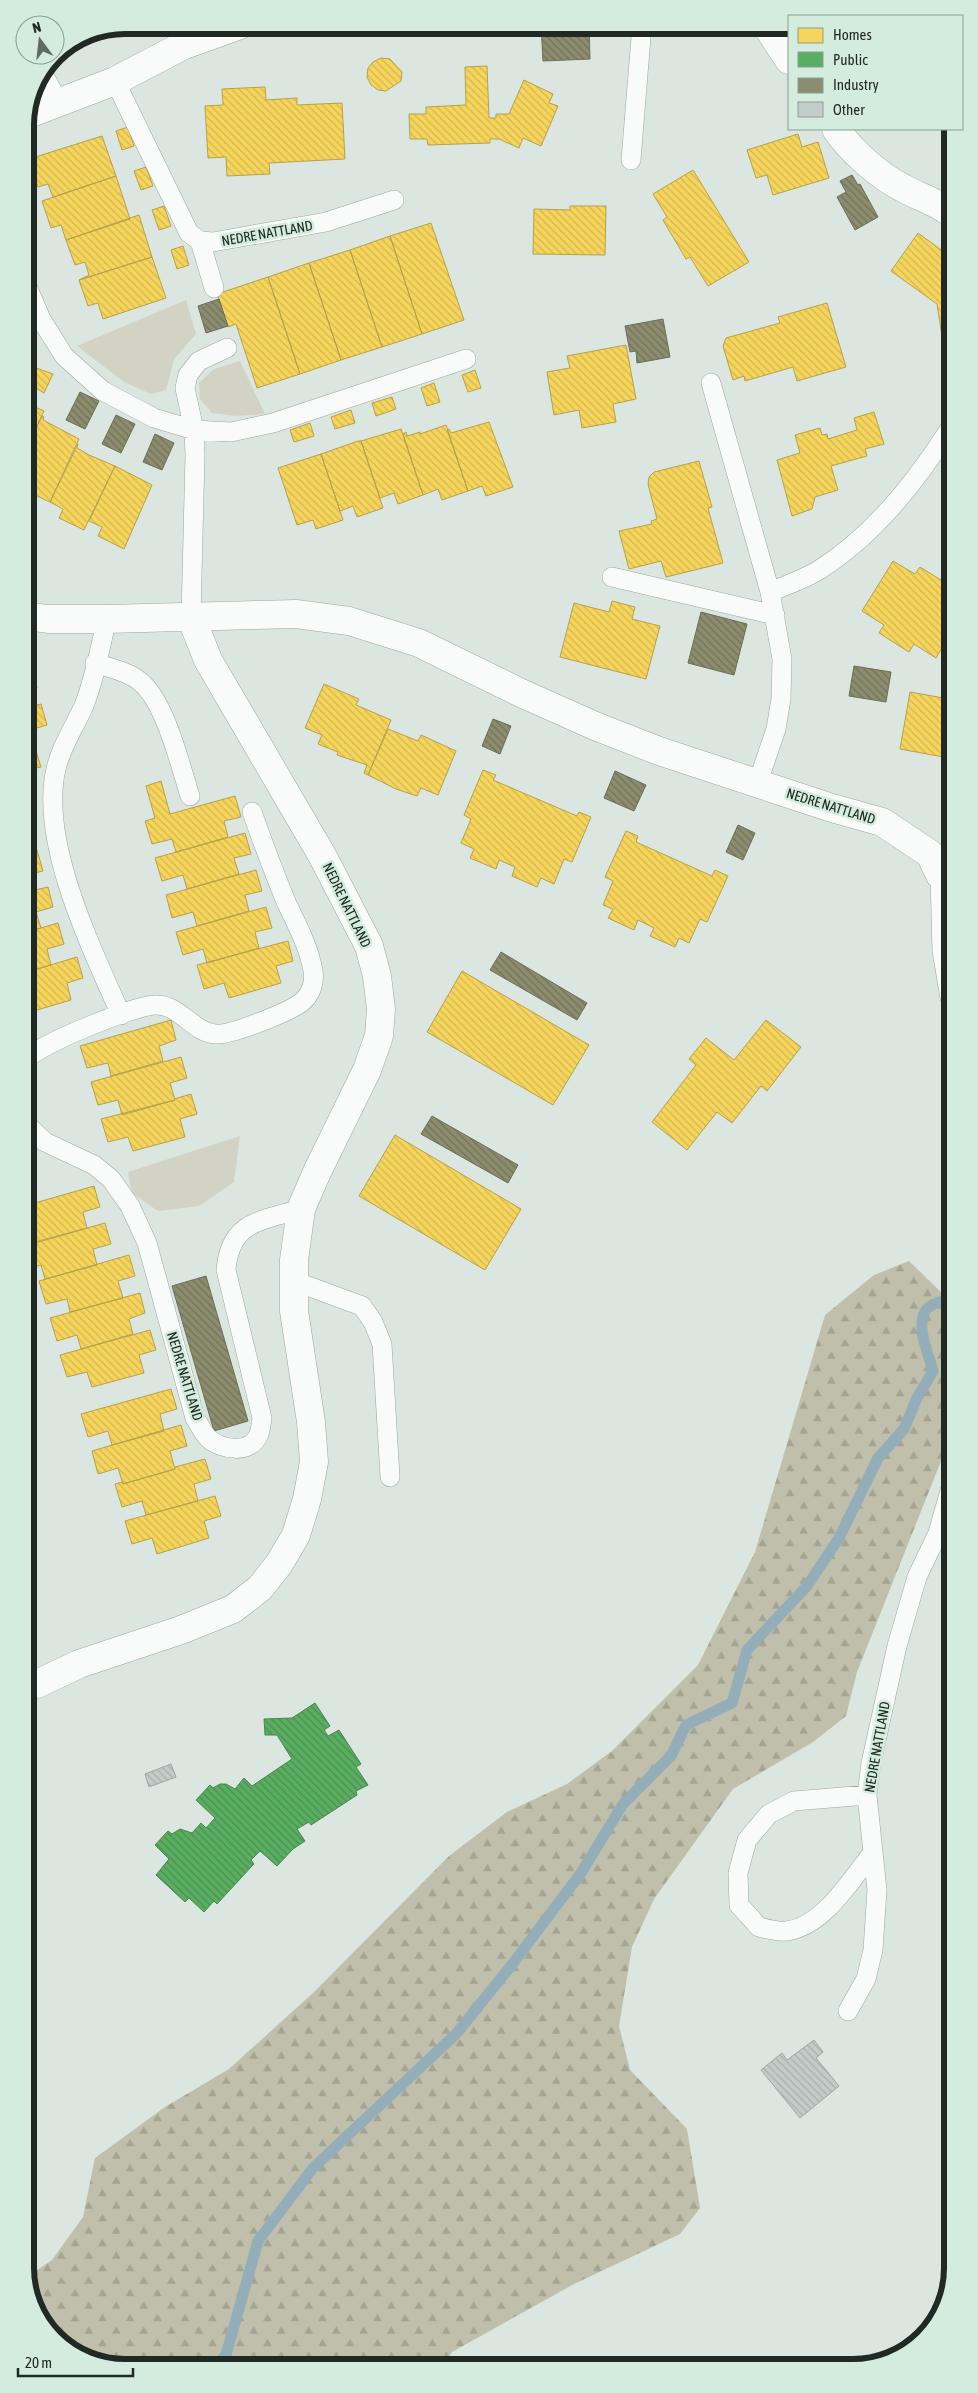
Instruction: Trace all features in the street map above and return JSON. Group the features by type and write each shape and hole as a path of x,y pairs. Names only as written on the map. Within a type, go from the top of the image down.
{"street":[{"path":"35,112 115,81 184,45 215,34"},
{"path":"772,34 788,58"},
{"path":"837,130 873,167 901,188 944,209"},
{"name":"NEDRE NATTLAND","path":"34,617 48,619 107,619 296,614 349,621 419,643 529,696 650,748 758,782 832,808 882,822 930,854 940,875"},
{"name":"NEDRE NATTLAND","path":"37,1684 79,1664 181,1630 233,1609 260,1588 279,1564 296,1535 308,1499 314,1462 311,1422 294,1311 294,1260 301,1209 316,1172 368,1070 379,1036 381,1009 377,976 369,946 354,914 291,801 208,660 191,617"}],"lane":[{"path":"632,160 641,34"},
{"path":"46,79 59,103"},
{"path":"115,81 189,234 200,240 214,288"},
{"name":"NEDRE NATTLAND","path":"200,240 213,242 326,222 394,200"},
{"path":"34,303 41,320 64,356 103,391 154,418 194,430 231,432 273,423 466,359"},
{"name":"NEDRE NATTLAND","path":"191,617 194,430 185,388 188,375 200,361 227,348"},
{"path":"710,383 770,592 782,659 781,699 776,729 758,782"},
{"path":"770,592 819,571 870,531 921,472 944,438"},
{"path":"612,577 775,615"},
{"path":"107,619 85,703 69,733 56,769 53,802 56,831 79,915 121,1015"},
{"path":"95,663 121,671 140,681 153,698 172,735 190,796"},
{"path":"34,1051 54,1041 121,1015 155,1005 172,1008 203,1030 214,1034 227,1034 247,1028 302,1002 312,990 314,972 252,812"},
{"name":"NEDRE NATTLAND","path":"940,875 944,963"},
{"name":"NEDRE NATTLAND","path":"34,1132 45,1142 94,1165 111,1179 130,1206 147,1243 195,1418 206,1436 218,1445 233,1449 250,1445 259,1435 262,1418 226,1270 228,1252 236,1235 256,1222 301,1209"},
{"path":"294,1282 362,1306 373,1322 382,1344 390,1477"},
{"name":"NEDRE NATTLAND","path":"848,2011 866,1979 873,1950 877,1890 867,1795 871,1763 897,1646 917,1577 938,1533 944,1512"},
{"path":"867,1795 794,1801 770,1814 747,1840 738,1874 739,1905 758,1928 785,1932 812,1922 839,1896 874,1852"}],"green space":[{"path":"909,1261 944,1295 944,1454 857,1672 846,1716 813,1742 733,1789 654,1899 632,1947 619,2026 630,2070 687,2129 700,2208 680,2234 574,2284 452,2352 448,2359 119,2359 107,2358 85,2350 69,2340 60,2333 43,2308 35,2286 34,2272 52,2260 83,2217 95,2158 165,2107 229,2069 313,1993 449,1856 507,1812 567,1784 612,1751 698,1665 755,1552 825,1315 874,1275"}],"shaded area":[{"path":"186,300 196,334 174,359 166,390 151,394 124,382 77,346"},
{"path":"240,361 265,414 236,416 212,413 200,399 199,383 214,369"},
{"path":"240,1136 234,1182 199,1206 158,1211 132,1193 128,1172"}],"building: Homes":[{"path":"381,58 390,59 402,72 401,81 386,91 378,90 371,85 367,77 368,68 373,62"},
{"path":"487,66 489,118 496,118 496,114 509,114 524,80 553,94 549,103 558,106 541,146 523,138 519,148 499,139 490,139 490,143 428,145 427,139 410,139 409,114 426,114 426,107 466,105 465,67"},
{"path":"265,87 266,100 297,98 297,105 342,103 345,159 269,163 270,174 227,176 226,157 208,158 205,106 223,105 222,89"},
{"path":"128,127 134,146 122,150 116,131"},
{"path":"798,134 802,147 818,142 829,178 773,195 767,175 756,178 747,150"},
{"path":"102,136 116,176 53,197 48,184 38,187 34,175 34,157"},
{"path":"146,167 153,186 141,190 134,171"},
{"path":"693,170 749,262 708,286 690,257 686,259 663,220 667,217 653,194"},
{"path":"116,176 130,219 66,240 61,225 51,228 42,201"},
{"path":"164,206 171,226 159,230 152,210"},
{"path":"570,206 606,206 605,255 533,254 534,209 570,210"},
{"path":"139,215 152,257 79,280 89,275 85,262 75,265 66,240"},
{"path":"431,223 464,320 422,334 390,236"},
{"path":"918,233 944,252 944,336 942,336 937,304 891,271"},
{"path":"390,236 422,334 382,347 350,250"},
{"path":"183,246 189,265 177,269 171,250"},
{"path":"350,250 382,347 341,360 309,263"},
{"path":"152,257 166,298 103,319 98,303 88,306 79,280"},
{"path":"309,263 341,360 300,374 268,277"},
{"path":"268,277 300,374 257,388 236,324 228,327 217,294"},
{"path":"827,303 846,367 797,381 793,367 745,381 744,376 733,380 723,346 726,338 780,323 778,317"},
{"path":"626,345 636,399 613,404 616,422 582,428 579,410 554,415 547,372 570,368 567,356"},
{"path":"36,368 53,374 44,393 34,387 34,370"},
{"path":"475,370 481,388 468,392 462,375"},
{"path":"434,383 440,402 427,406 421,388"},
{"path":"392,397 396,409 376,416 372,403"},
{"path":"34,407 44,411 34,433"},
{"path":"351,410 355,423 335,429 331,417"},
{"path":"874,412 884,444 865,449 867,456 831,466 838,490 815,497 812,509 792,516 777,460 800,453 795,435 820,428 822,435 827,434 828,439 857,430 854,418"},
{"path":"42,416 44,417 43,420 79,439 50,502 34,495 34,433"},
{"path":"489,422 513,487 486,496 482,486 468,491 447,430 449,429 451,433"},
{"path":"310,423 314,436 294,442 290,430"},
{"path":"446,425 468,491 442,500 438,489 423,495 403,434 406,432 407,436 420,432 420,434"},
{"path":"401,429 423,495 398,504 394,493 380,498 361,441"},
{"path":"361,441 383,508 357,517 353,506 340,511 321,454"},
{"path":"78,444 77,448 115,466 84,530 59,518 63,509 50,502"},
{"path":"321,454 343,520 316,529 313,520 297,525 278,468"},
{"path":"699,461 712,507 708,508 723,563 666,577 661,561 629,569 619,531 652,524 651,521 657,519 648,484 649,477 654,472"},
{"path":"115,466 152,485 124,549 98,536 102,527 89,521"},
{"path":"893,561 915,574 920,567 944,582 944,644 936,658 914,644 909,652 879,633 884,625 862,611"},
{"path":"612,601 635,607 632,619 660,626 646,679 560,657 574,603 609,612"},
{"path":"34,678 37,688 34,689"},
{"path":"324,684 359,699 356,705 391,720 368,775 364,773 367,765 337,755 338,752 318,744 322,735 305,728"},
{"path":"910,692 944,698 944,757 900,749"},
{"path":"41,704 47,725 34,729 34,706"},
{"path":"388,729 418,741 421,735 456,751 438,795 421,788 417,796 396,789 368,775"},
{"path":"34,748 41,767 34,768"},
{"path":"483,770 496,775 493,780 577,816 579,812 591,817 572,862 564,859 554,884 541,878 537,887 512,876 515,867 499,860 496,869 470,858 474,849 461,843 471,819 464,815"},
{"path":"161,781 170,814 235,796 241,817 224,821 228,837 176,852 172,839 152,844 145,821 155,818 146,786"},
{"path":"626,831 638,836 636,842 712,876 715,870 728,876 707,922 700,919 689,943 679,938 675,947 650,936 654,928 638,920 634,930 608,918 613,909 603,905 613,881 605,877"},
{"path":"245,833 251,854 234,858 239,874 187,889 183,875 162,881 155,858"},
{"path":"37,850 43,871 34,873 34,851"},
{"path":"256,870 262,891 245,895 249,911 197,926 193,912 172,918 166,895"},
{"path":"48,887 53,907 36,912 41,928 34,930 34,890"},
{"path":"266,907 272,928 255,932 259,948 207,963 203,949 183,955 176,932"},
{"path":"58,923 64,944 47,949 51,965 34,970 34,930"},
{"path":"288,941 293,961 276,966 281,983 229,998 224,983 204,989 197,965"},
{"path":"77,957 83,978 67,983 71,1000 34,1011 34,970"},
{"path":"462,971 589,1045 553,1105 427,1032"},
{"path":"171,1020 176,1040 159,1046 163,1061 111,1076 108,1063 87,1068 80,1046"},
{"path":"766,1020 801,1047 767,1091 761,1086 732,1123 717,1112 687,1150 652,1122 696,1065 689,1059 706,1038 734,1060"},
{"path":"181,1057 187,1078 170,1083 175,1100 122,1115 118,1100 98,1105 91,1082"},
{"path":"191,1094 197,1114 180,1119 185,1137 133,1151 128,1137 108,1142 101,1119"},
{"path":"395,1135 521,1209 485,1270 359,1196"},
{"path":"94,1186 100,1207 83,1212 87,1228 35,1242 34,1203"},
{"path":"105,1223 111,1244 93,1249 97,1265 45,1279 41,1265 34,1267 34,1243"},
{"path":"129,1255 135,1276 118,1281 123,1298 70,1312 67,1299 46,1304 39,1281"},
{"path":"140,1293 145,1313 129,1319 133,1334 81,1349 77,1335 57,1341 50,1318"},
{"path":"150,1330 156,1350 139,1355 144,1373 92,1387 87,1372 67,1377 60,1355"},
{"path":"171,1389 177,1409 160,1414 164,1431 112,1445 108,1431 88,1437 81,1414"},
{"path":"181,1425 187,1446 170,1451 175,1469 123,1484 118,1468 98,1474 92,1451"},
{"path":"205,1459 211,1479 194,1484 198,1501 146,1515 142,1501 122,1507 115,1484 122,1482 123,1484"},
{"path":"215,1496 221,1516 204,1521 209,1538 157,1554 152,1538 132,1544 125,1521"}],"building: Public":[{"path":"315,1703 330,1726 324,1730 328,1736 339,1730 361,1764 356,1767 368,1785 356,1791 357,1795 311,1825 309,1822 297,1829 305,1841 293,1849 277,1866 260,1851 251,1860 254,1864 217,1904 214,1901 204,1912 189,1898 185,1902 156,1875 169,1859 155,1845 168,1831 172,1834 180,1829 192,1833 201,1823 206,1828 215,1818 196,1800 210,1785 213,1788 220,1784 226,1784 235,1789 244,1778 252,1786 292,1759 277,1735 265,1735 264,1719 292,1718"}],"building: Industry":[{"path":"542,34 589,34 590,59 543,61"},
{"path":"852,175 858,185 860,184 878,217 855,230 837,197 846,192 840,181"},
{"path":"219,299 228,326 206,333 198,306"},
{"path":"663,319 670,357 637,363 636,351 630,352 625,326"},
{"path":"80,392 99,401 85,429 66,420"},
{"path":"116,415 135,424 121,453 102,444"},
{"path":"155,434 174,443 162,470 143,462"},
{"path":"701,612 747,624 734,675 688,663"},
{"path":"854,666 891,672 886,702 849,696"},
{"path":"493,719 511,726 500,754 482,746"},
{"path":"615,771 646,785 634,811 604,798"},
{"path":"738,825 755,833 743,860 726,852"},
{"path":"501,952 587,1003 577,1020 490,970"},
{"path":"432,1116 518,1165 508,1183 421,1134"},
{"path":"206,1276 248,1421 214,1431 172,1286"}],"building: Other":[{"path":"171,1764 176,1777 149,1787 145,1774"},
{"path":"814,2040 823,2052 816,2058 839,2086 800,2118 761,2070 782,2053 787,2060"}],"waterway":[{"path":"222,2359 226,2355 258,2241 313,2168 457,2033 514,1962 581,1873 623,1804 671,1756 686,1725 732,1703 747,1650 807,1586 839,1538 878,1458 904,1429 917,1398 933,1371 922,1332 923,1317 926,1310 931,1306 944,1301"}]}
